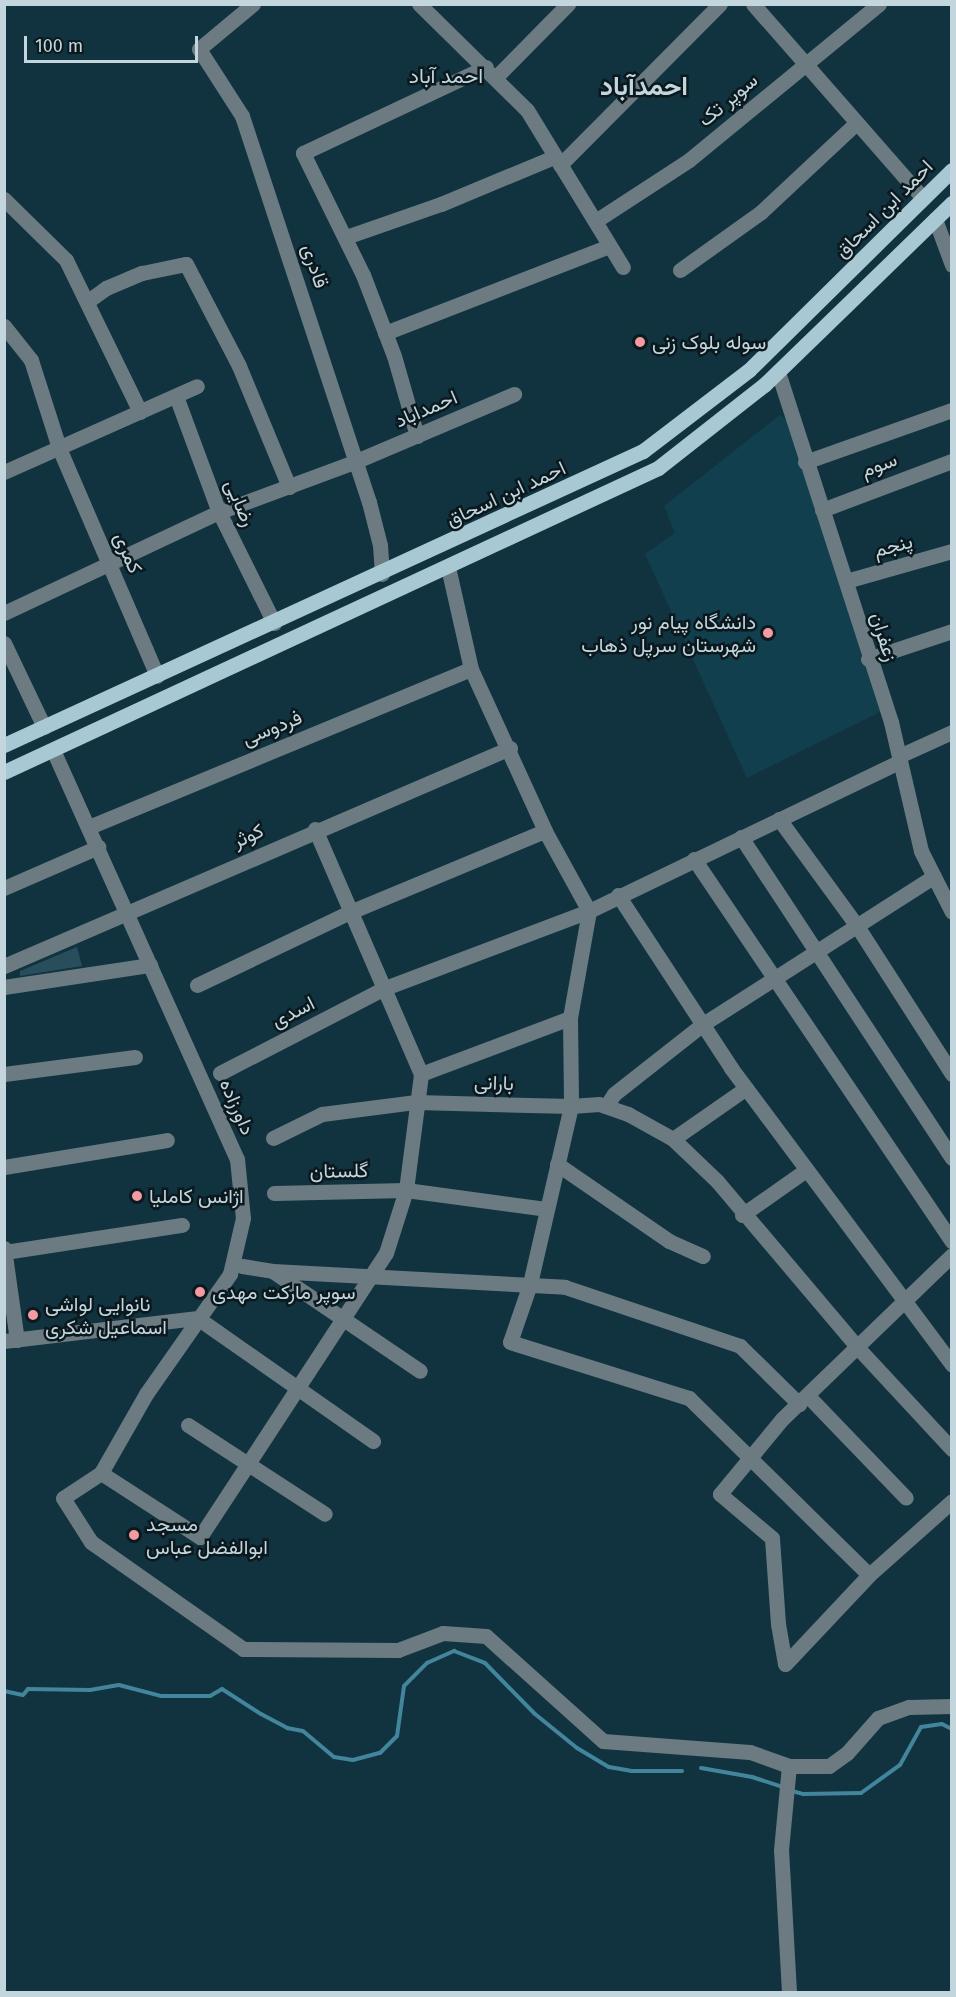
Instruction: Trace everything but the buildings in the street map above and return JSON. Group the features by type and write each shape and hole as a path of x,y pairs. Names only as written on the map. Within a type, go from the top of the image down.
{"main road":[{"name":"احمد ابن اسحاق","path":"4,745 604,472 680,426 800,324 951,170"},
{"path":"4,772 658,468 705,434 778,372 951,203"},
{"path":"423,556 421,568 432,574"},
{"path":"382,574 389,574 395,581 388,594"}],"street":[{"name":"قادری","path":"253,4 199,49 242,116 377,534 382,574"},
{"path":"419,4 491,72 527,111 597,220 609,246 623,267"},
{"path":"417,436 385,333 346,237 303,153 491,72 568,4"},
{"path":"346,237 557,161 720,4"},
{"path":"753,4 924,198"},
{"name":"سوپر تک","path":"597,220 689,160 879,4"},
{"path":"680,270 761,212 856,123"},
{"path":"4,199 66,260 88,301 140,412"},
{"path":"935,219 949,248 951,265"},
{"path":"385,333 609,246"},
{"path":"88,301 106,288 142,273 186,264 239,366 289,487"},
{"name":"کمری","path":"4,326 31,360 59,448 157,676"},
{"name":"زعفران","path":"778,372 805,462 846,581 899,759 921,851 951,912"},
{"path":"4,472 197,386"},
{"name":"احمداباد","path":"4,613 219,512 354,462 514,394"},
{"name":"رضایی","path":"176,396 219,512 274,623"},
{"path":"805,462 951,410"},
{"name":"سوم","path":"822,510 951,461"},
{"name":"پنجم","path":"846,581 951,551"},
{"path":"448,567 471,669 510,748 545,831 589,911 570,1018 571,1106 530,1284 510,1342 689,1398 869,1575"},
{"path":"868,659 951,631"},
{"path":"4,643 44,727"},
{"name":"فردوسی","path":"89,827 471,669"},
{"name":"اسدی","path":"220,1073 385,988 589,911 951,732"},
{"name":"کوثر","path":"4,966 315,829 510,748"},
{"name":"داورزاده","path":"53,750 237,1159 243,1218 230,1274 101,1473"},
{"path":"779,819 857,926 951,1074"},
{"path":"315,829 421,1074 406,1190 386,1253 346,1319 297,1386 200,1537 101,1473 63,1498 91,1542 243,1649 398,1650 443,1633 486,1636 603,1741 750,1752 787,1780"},
{"path":"197,985 350,912 545,831"},
{"path":"741,837 951,1158"},
{"path":"4,888 98,847"},
{"path":"694,859 951,1241"},
{"path":"934,876 703,1024 614,1094 606,1106 628,1114 673,1139 717,1181 742,1215 858,1348 951,1449"},
{"path":"618,895 746,1088 951,1365"},
{"path":"4,987 150,965"},
{"path":"421,1074 570,1018"},
{"path":"4,1074 135,1057"},
{"path":"673,1139 746,1088"},
{"name":"بارانی","path":"273,1138 322,1114 416,1102 606,1106"},
{"path":"4,1167 167,1140"},
{"path":"557,1164 669,1241 703,1256"},
{"path":"742,1215 806,1170"},
{"name":"گلستان","path":"274,1193 406,1190 546,1209"},
{"path":"182,1225 5,1250 11,1340 201,1321 373,1441"},
{"path":"951,1255 803,1400 720,1494 772,1538 784,1664 869,1575 951,1501"},
{"path":"242,1266 273,1271 565,1287 740,1346 803,1400 906,1498"},
{"path":"273,1271 420,1371"},
{"path":"188,1425 250,1462 325,1514"},
{"path":"787,1780 829,1766 847,1753 878,1718 909,1707 951,1706"},
{"path":"787,1780 782,1861 789,1992"}],"shaded area":[{"name":"دانشگاه پیام نور شهرستان سرپل ذهاب","path":"780,415 786,419 880,712 747,778 645,554 675,533 664,506"},
{"path":"77,947 82,966 20,976 20,971"}],"waterway":[{"path":"4,1691 23,1695 28,1689 90,1690 119,1685 161,1696 210,1696 222,1689 287,1728 303,1731 334,1757 353,1760 380,1753 397,1736 404,1686 427,1663 454,1651 485,1663 535,1714 577,1748 609,1767 631,1771 682,1771"},
{"path":"792,1791 803,1794 861,1793 900,1765 921,1727 942,1724 952,1729"},
{"path":"701,1768 752,1777 782,1787"}],"place":[{"name":"سوله بلوک زنی","path":"640,342"},
{"name":"دانشگاه پیام نور شهرستان سرپل ذهاب","path":"768,633"},
{"name":"اژانس کاملیا","path":"137,1196"},
{"name":"سوپر مارکت مهدی","path":"200,1292"},
{"name":"نانوایی لواشی اسماعیل شکری","path":"33,1315"},
{"name":"مسجد ابوالفضل عباس","path":"134,1535"}],"district":[{"name":"احمد آباد","path":"446,76"},
{"name":"احمدآباد","path":"644,87"}]}
